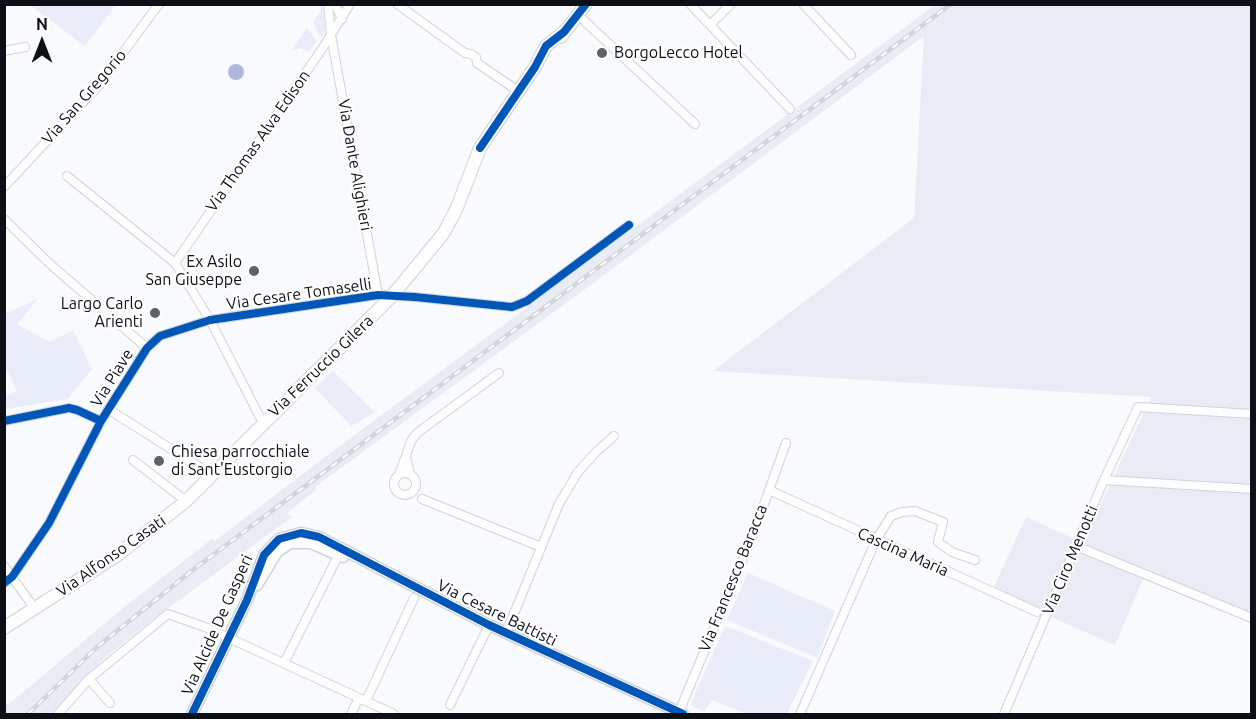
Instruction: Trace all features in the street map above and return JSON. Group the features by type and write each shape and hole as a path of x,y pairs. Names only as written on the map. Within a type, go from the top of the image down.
{"main road":[{"name":"Via Ferruccio Gilera","path":"212,475 392,296 443,234 456,210 480,148 535,67 546,46 564,32 582,10"},
{"name":"Via Alfonso Casati","path":"4,628 119,554 186,501 212,475"}],"street":[{"name":"Via Dante Alighieri","path":"328,4 331,35 378,295"},
{"path":"335,4 342,19"},
{"name":"Via Thomas Alva Edison","path":"175,263 350,4"},
{"name":"Via Thomas Alva Edison","path":"342,19 356,4"},
{"path":"397,4 465,53 476,57 477,63 518,91"},
{"path":"690,4 790,109"},
{"path":"710,25 731,4"},
{"path":"803,4 851,55"},
{"name":"Via San Gregorio","path":"4,187 99,85 159,5"},
{"path":"582,10 695,124"},
{"path":"4,51 25,47"},
{"path":"67,176 175,263 210,320 263,423"},
{"path":"4,219 50,264 147,348"},
{"name":"Via Cesare Tomaselli","path":"210,320 378,295 512,307 527,301 629,225"},
{"name":"Via Piave","path":"8,580 49,523 101,421 147,348 160,336 210,320"},
{"path":"499,373 417,433 411,441 395,480 395,489 402,494 412,492 422,499 542,547"},
{"name":"Via Ciro Menotti","path":"1004,714 1138,406 1251,414"},
{"path":"4,421 69,408 101,421"},
{"path":"108,409 212,475"},
{"path":"506,633 559,504 578,472 614,436"},
{"name":"Via Francesco Baracca","path":"681,713 786,443"},
{"path":"406,456 410,474 416,481 412,492"},
{"path":"133,460 186,501"},
{"path":"399,474 410,474"},
{"path":"1104,480 1251,489"},
{"name":"Cascina Maria","path":"769,490 1037,612"},
{"path":"800,714 876,540 891,516 902,512 915,512 943,522 938,542 952,552 975,560"},
{"name":"Via Cesare Battisti","path":"302,537 319,537 340,552 489,625 681,713"},
{"name":"Via Alcide De Gasperi","path":"192,714 247,600 256,571 267,550 279,539 302,537"},
{"path":"1076,546 1251,618"},
{"path":"284,663 340,552"},
{"path":"4,566 8,580 35,609"},
{"path":"351,714 362,700 414,598"},
{"path":"58,714 89,679 169,614 229,638 394,714"},
{"path":"450,705 489,625"},
{"path":"89,679 110,703"}],"shaded area":[{"path":"30,5 116,5 85,46"},
{"path":"321,5 325,30 321,38 313,23 320,12"},
{"path":"935,5 1251,5 1251,623 1143,579 1115,645 992,591 1026,517 1083,543 1151,397 713,371 914,218 924,36 315,487 316,490 287,513 292,517 107,656 53,714 5,714 4,703 8,705 123,608 212,539 215,541"},
{"path":"307,28 317,41 309,52 301,48 291,51"},
{"path":"39,298 17,324 50,342 73,330 92,369 68,399 5,409 5,397 17,391 5,366 5,314"},
{"path":"333,371 375,412 351,426 315,388"},
{"path":"748,573 835,611 817,658 727,620"},
{"path":"725,626 813,661 787,714 747,714 712,700 704,712 690,705"}],"water":[{"path":"236,64 242,66 244,72 242,78 236,80 230,78 228,72 230,66"}],"railway":[{"path":"28,714 97,647 194,569 951,4"}],"cycle path":[{"path":"480,148 535,67 546,46 564,32 586,4"},
{"path":"4,583 12,577 49,523 101,421 147,348 160,336 210,320 378,295 512,307 527,301 629,225"},
{"path":"4,421 69,408 101,421"},
{"path":"192,714 247,600 264,555 279,539 301,533 319,537 489,625 683,714"}],"place":[{"name":"BorgoLecco Hotel","path":"602,53"},
{"name":"Ex Asilo San Giuseppe","path":"254,271"},
{"name":"Largo Carlo Arienti","path":"155,313"},
{"name":"Chiesa parrocchiale di Sant'Eustorgio","path":"159,461"}]}
